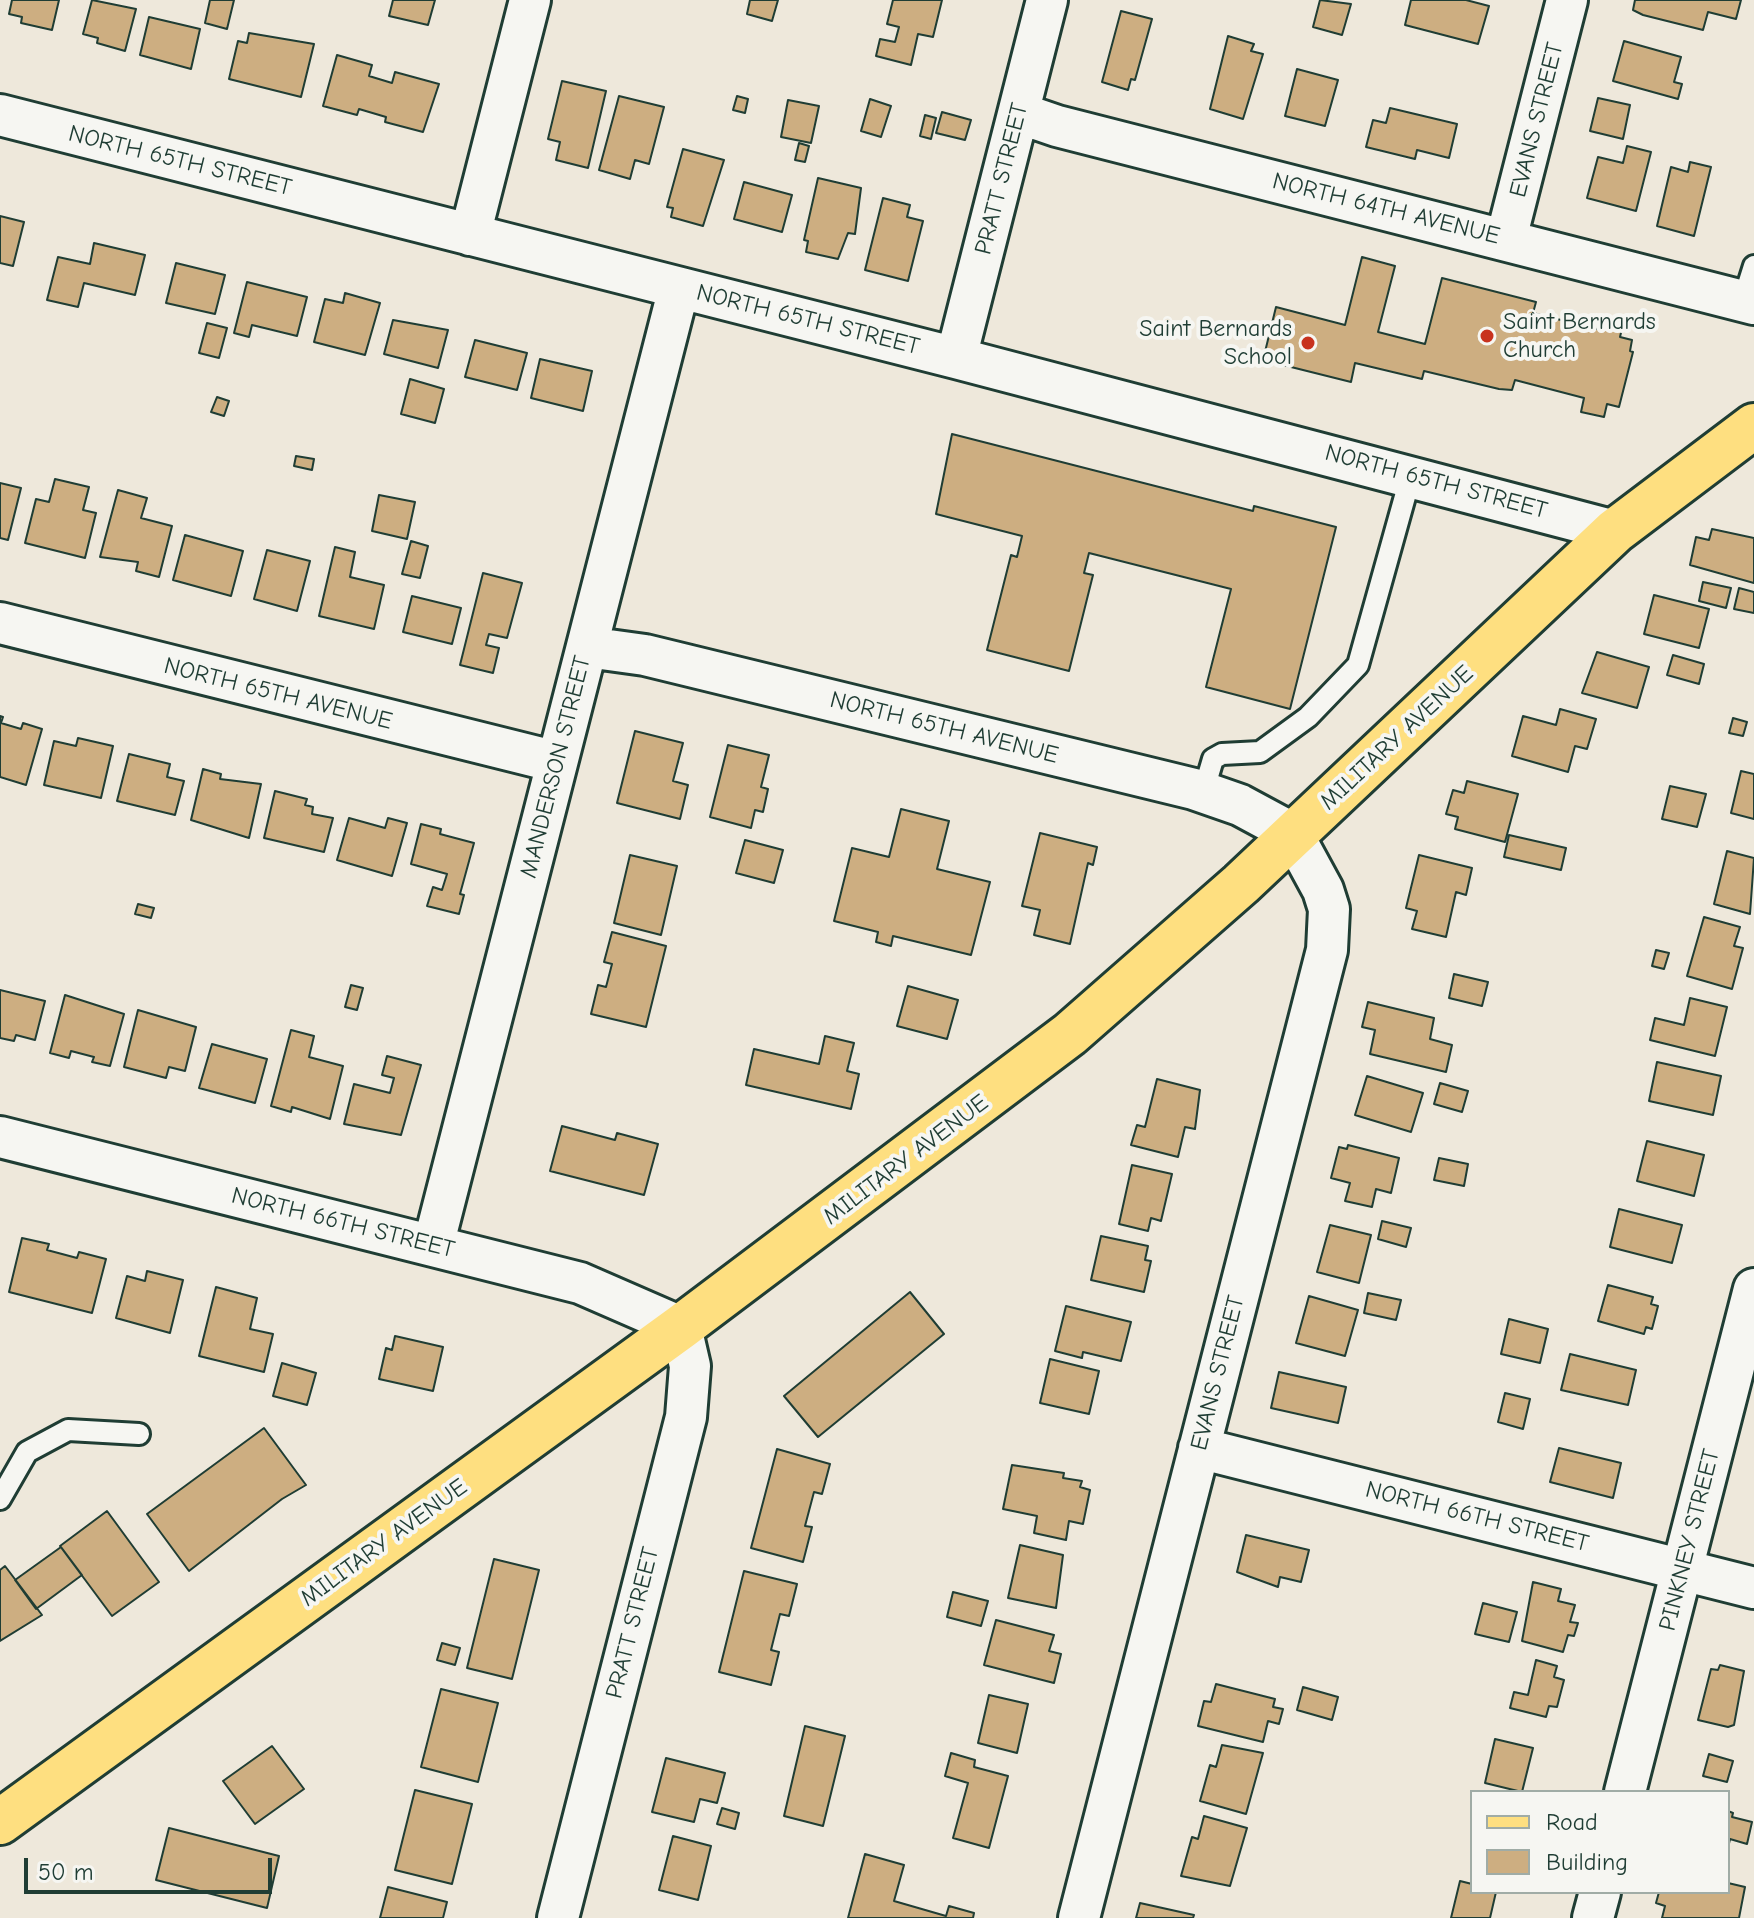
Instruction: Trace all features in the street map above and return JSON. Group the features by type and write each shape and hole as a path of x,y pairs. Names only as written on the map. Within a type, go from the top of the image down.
{"main road":[{"name":"MILITARY AVENUE","path":"0,1822 681,1327 1070,1034 1338,795 1615,531 1754,426"}],"street":[{"path":"470,235 530,0"},
{"name":"PRATT STREET","path":"956,358 1047,0"},
{"name":"EVANS STREET","path":"1506,239 1567,0"},
{"name":"NORTH 64TH AVENUE","path":"1019,113 1057,126 1506,239 1750,290"},
{"name":"NORTH 65TH STREET","path":"0,115 1411,475 1615,531"},
{"name":"MANDERSON STREET","path":"433,1246 679,288"},
{"name":"NORTH 65TH AVENUE","path":"0,623 557,762"},
{"name":"NORTH 65TH AVENUE","path":"587,647 645,655 1203,793 1240,805 1292,833"},
{"name":"EVANS STREET","path":"1079,1918 1327,950 1329,909 1323,890 1292,833"},
{"name":"NORTH 66TH STREET","path":"0,1137 580,1283 681,1327"},
{"name":"PINKNEY STREET","path":"1626,1790 1754,1289"},
{"name":"PRATT STREET","path":"558,1918 686,1417 690,1366 681,1327"},
{"name":"NORTH 66TH STREET","path":"1199,1448 1754,1588"},
{"path":"1593,1918 1599,1894"}],"lane":[{"path":"1203,793 1213,759 1222,754 1260,752 1308,717 1358,665 1411,475"},
{"path":"0,1499 27,1452 68,1430 139,1434"}],"building":[{"path":"12,0 59,0 52,30 21,23 22,17 9,14"},
{"path":"92,0 136,9 125,51 97,43 98,38 83,34"},
{"path":"210,0 234,0 227,29 205,23"},
{"path":"393,0 435,0 428,25 389,16"},
{"path":"750,0 778,0 772,21 747,14"},
{"path":"893,0 942,0 933,37 918,34 911,65 876,56 880,39 895,42 899,27 887,24"},
{"path":"1320,0 1351,4 1342,35 1313,27"},
{"path":"1411,0 1466,0 1489,6 1478,44 1405,25"},
{"path":"1635,0 1741,0 1736,19 1708,12 1703,30 1643,15 1633,10"},
{"path":"1121,11 1152,19 1135,80 1131,79 1128,90 1102,82"},
{"path":"149,17 200,29 191,69 140,55"},
{"path":"249,33 314,44 301,97 229,79 238,41 247,43"},
{"path":"1228,36 1254,44 1251,51 1263,54 1243,119 1210,109"},
{"path":"1624,41 1681,57 1674,82 1682,84 1678,99 1613,81"},
{"path":"337,55 372,65 369,76 392,83 395,72 439,84 423,132 385,122 386,117 359,109 357,115 323,106"},
{"path":"1297,69 1338,80 1325,126 1285,116"},
{"path":"562,81 606,91 588,168 556,160 560,142 548,139"},
{"path":"619,96 664,107 649,164 635,160 630,179 599,170"},
{"path":"737,96 748,99 745,113 733,110"},
{"path":"1598,98 1630,105 1623,139 1590,131"},
{"path":"870,99 891,106 881,137 861,131"},
{"path":"788,100 819,106 811,143 781,137"},
{"path":"1390,108 1457,124 1449,158 1417,150 1415,159 1366,147 1373,120 1386,123"},
{"path":"942,112 971,120 965,140 936,133"},
{"path":"925,115 936,118 931,139 920,136"},
{"path":"799,143 809,146 805,162 795,160"},
{"path":"1627,146 1651,152 1636,211 1587,198 1598,157 1623,163"},
{"path":"683,149 724,160 703,226 671,217 673,208 667,207"},
{"path":"1690,162 1711,167 1694,236 1657,226 1671,167 1688,172"},
{"path":"818,178 861,188 855,234 848,233 838,259 806,252 808,241 804,240"},
{"path":"744,182 792,195 782,232 734,219"},
{"path":"883,198 910,205 907,217 923,221 908,281 865,270"},
{"path":"0,216 24,222 13,266 0,263"},
{"path":"94,243 145,255 135,295 84,283 78,307 47,300 58,257 90,264"},
{"path":"1362,257 1395,266 1378,332 1425,344 1442,278 1536,302 1533,313 1601,330 1604,319 1623,324 1620,337 1632,340 1630,351 1633,352 1619,407 1607,404 1604,417 1581,412 1584,398 1515,380 1512,390 1499,389 1424,371 1422,379 1355,363 1351,382 1263,360 1276,307 1345,325"},
{"path":"176,263 225,275 215,314 166,303"},
{"path":"247,282 307,297 297,336 252,325 249,337 234,333"},
{"path":"345,293 380,303 365,355 314,342 325,299 343,303"},
{"path":"393,320 448,330 438,368 384,354"},
{"path":"207,323 227,328 219,358 199,353"},
{"path":"475,340 527,353 517,390 465,377"},
{"path":"540,359 592,371 583,411 531,398"},
{"path":"410,379 444,389 435,423 401,414"},
{"path":"217,397 229,401 224,416 211,412"},
{"path":"952,434 1253,511 1254,506 1336,527 1290,709 1206,687 1231,589 1089,553 1084,573 1093,575 1069,671 987,650 1011,555 1017,557 1022,536 936,514"},
{"path":"296,456 314,459 312,470 294,466"},
{"path":"55,479 89,487 83,510 96,513 85,558 25,543 36,499 49,502"},
{"path":"0,483 21,488 8,540 0,538"},
{"path":"118,490 147,498 141,518 172,526 159,577 136,571 138,562 100,557"},
{"path":"379,495 415,502 407,539 372,531"},
{"path":"1712,529 1754,538 1754,583 1690,565 1696,537 1709,540"},
{"path":"185,535 243,551 231,596 173,580"},
{"path":"411,541 428,546 420,578 402,574"},
{"path":"335,547 355,552 350,577 384,585 374,629 319,616"},
{"path":"267,550 310,561 297,611 254,599"},
{"path":"483,573 522,583 507,638 489,634 486,645 499,648 493,673 460,665"},
{"path":"1703,582 1731,588 1726,608 1699,601"},
{"path":"1739,588 1754,592 1754,613 1734,609"},
{"path":"1654,595 1709,609 1699,648 1644,634"},
{"path":"412,596 461,608 452,644 403,632"},
{"path":"1597,652 1649,667 1637,708 1582,693"},
{"path":"1673,655 1704,664 1699,684 1667,675"},
{"path":"1560,709 1596,719 1587,749 1575,746 1568,772 1512,756 1523,716 1556,725"},
{"path":"0,716 3,717 1,723 21,729 23,723 42,729 26,785 0,777"},
{"path":"1733,718 1747,722 1743,736 1729,733"},
{"path":"635,731 683,743 673,781 688,785 680,819 617,803"},
{"path":"78,738 113,746 101,798 44,785 54,741 76,746"},
{"path":"728,745 769,755 761,787 768,789 763,812 755,810 751,828 710,817"},
{"path":"129,754 170,764 167,777 184,781 175,815 117,801"},
{"path":"203,769 221,774 220,779 261,784 249,838 191,820"},
{"path":"1741,771 1754,774 1754,819 1731,813"},
{"path":"1467,781 1518,794 1505,842 1455,829 1458,817 1446,814 1453,790 1464,793"},
{"path":"1670,786 1706,794 1697,827 1662,819"},
{"path":"275,791 307,799 305,805 313,807 312,814 333,818 324,852 264,838"},
{"path":"901,809 949,821 937,869 990,882 971,955 893,936 891,946 876,942 878,932 834,921 852,848 889,857"},
{"path":"349,818 385,828 388,818 407,823 392,876 337,860"},
{"path":"421,824 441,829 440,834 474,843 460,894 464,895 459,914 427,906 433,887 442,890 447,874 411,864"},
{"path":"1040,833 1097,847 1093,865 1088,863 1070,944 1034,935 1040,910 1022,906"},
{"path":"1509,835 1566,848 1561,870 1504,857"},
{"path":"745,840 783,850 774,883 736,873"},
{"path":"1727,851 1754,858 1750,914 1714,904"},
{"path":"630,855 677,866 661,935 614,923"},
{"path":"1419,855 1472,868 1466,895 1456,892 1446,937 1412,929 1417,911 1406,908"},
{"path":"138,904 154,908 151,918 135,914"},
{"path":"1704,917 1740,927 1734,946 1743,948 1732,989 1687,976"},
{"path":"612,932 666,946 646,1027 591,1014 598,985 606,987 612,964 604,962"},
{"path":"1656,950 1669,953 1664,969 1652,966"},
{"path":"1454,974 1488,982 1482,1006 1449,998"},
{"path":"351,985 363,988 357,1010 345,1007"},
{"path":"908,986 958,1000 947,1039 897,1026"},
{"path":"0,990 45,1001 35,1040 16,1035 14,1041 0,1038"},
{"path":"65,995 124,1014 110,1066 92,1062 94,1057 71,1051 69,1058 50,1053"},
{"path":"1690,998 1727,1007 1715,1056 1650,1040 1655,1018 1684,1025"},
{"path":"1368,1002 1434,1018 1430,1039 1452,1045 1446,1072 1370,1054 1375,1030 1362,1027"},
{"path":"138,1010 196,1027 185,1071 169,1067 166,1078 124,1067"},
{"path":"291,1030 314,1036 309,1057 343,1066 330,1119 292,1107 291,1112 271,1106"},
{"path":"825,1036 854,1043 847,1071 859,1074 851,1109 746,1085 754,1049 819,1064"},
{"path":"212,1044 267,1059 255,1103 199,1088"},
{"path":"387,1056 421,1065 401,1135 344,1124 354,1084 390,1093 394,1078 382,1075"},
{"path":"1657,1062 1721,1076 1713,1115 1649,1101"},
{"path":"1367,1076 1423,1093 1411,1132 1355,1115"},
{"path":"1157,1079 1200,1090 1195,1129 1185,1127 1178,1157 1131,1145 1137,1125 1145,1127"},
{"path":"1440,1083 1468,1091 1462,1112 1434,1104"},
{"path":"562,1126 615,1140 617,1133 658,1144 644,1195 550,1171"},
{"path":"1647,1141 1704,1155 1694,1196 1637,1181"},
{"path":"1348,1145 1399,1158 1391,1193 1376,1189 1372,1207 1345,1201 1350,1183 1331,1178 1339,1147 1347,1149"},
{"path":"1439,1158 1468,1164 1464,1186 1434,1180"},
{"path":"1132,1165 1172,1174 1161,1221 1151,1218 1148,1231 1119,1224"},
{"path":"1619,1209 1682,1225 1672,1263 1610,1247"},
{"path":"1382,1221 1411,1228 1406,1247 1378,1239"},
{"path":"1330,1225 1371,1235 1359,1283 1317,1272"},
{"path":"1101,1236 1148,1246 1145,1260 1151,1261 1144,1292 1091,1280"},
{"path":"22,1238 49,1244 47,1250 77,1258 79,1252 106,1259 92,1313 9,1292"},
{"path":"147,1271 183,1280 170,1333 116,1318 127,1276 145,1281"},
{"path":"1608,1285 1653,1297 1651,1304 1658,1306 1652,1329 1646,1327 1644,1334 1598,1321"},
{"path":"216,1287 257,1298 250,1329 273,1334 264,1372 199,1356"},
{"path":"910,1292 944,1334 818,1437 784,1396"},
{"path":"1368,1293 1401,1300 1396,1320 1364,1313"},
{"path":"1309,1296 1358,1310 1345,1356 1296,1343"},
{"path":"1066,1306 1131,1322 1121,1361 1083,1352 1082,1358 1055,1351"},
{"path":"1509,1319 1548,1329 1540,1363 1501,1354"},
{"path":"395,1336 443,1347 433,1391 379,1379 386,1348 392,1350"},
{"path":"1570,1354 1636,1370 1628,1405 1561,1390"},
{"path":"1050,1359 1099,1371 1089,1414 1040,1403"},
{"path":"282,1363 316,1373 307,1405 273,1396"},
{"path":"1279,1372 1346,1387 1338,1423 1271,1408"},
{"path":"1505,1393 1530,1399 1523,1429 1498,1422"},
{"path":"264,1428 306,1485 282,1499 189,1571 147,1514"},
{"path":"1559,1448 1621,1463 1613,1498 1550,1482"},
{"path":"777,1449 830,1464 822,1494 814,1492 805,1526 812,1527 803,1562 751,1548"},
{"path":"1012,1465 1064,1473 1063,1478 1082,1481 1080,1487 1090,1490 1083,1524 1069,1521 1066,1540 1034,1533 1037,1516 1003,1509"},
{"path":"107,1511 159,1582 112,1616 60,1546"},
{"path":"1246,1535 1309,1550 1301,1582 1280,1577 1278,1587 1237,1572"},
{"path":"1020,1545 1063,1555 1056,1608 1008,1598"},
{"path":"61,1547 82,1575 36,1609 15,1580"},
{"path":"494,1559 539,1570 512,1679 467,1668"},
{"path":"5,1566 42,1615 0,1641 0,1570"},
{"path":"744,1571 797,1584 789,1616 780,1614 771,1650 779,1652 771,1685 719,1672"},
{"path":"1533,1582 1561,1589 1558,1601 1575,1605 1570,1622 1578,1623 1574,1636 1568,1635 1563,1652 1522,1641"},
{"path":"953,1592 988,1601 981,1626 947,1617"},
{"path":"1483,1603 1517,1612 1509,1642 1475,1634"},
{"path":"996,1620 1054,1635 1049,1651 1061,1654 1054,1683 984,1665"},
{"path":"442,1643 460,1648 455,1665 437,1660"},
{"path":"1536,1660 1557,1666 1554,1677 1564,1680 1557,1707 1549,1706 1546,1717 1510,1708 1514,1692 1528,1695"},
{"path":"1720,1665 1744,1671 1734,1725 1728,1727 1698,1720 1711,1669 1718,1670"},
{"path":"1216,1684 1275,1699 1273,1707 1283,1709 1279,1724 1268,1721 1263,1742 1198,1726 1204,1701 1211,1702"},
{"path":"1303,1687 1338,1697 1332,1720 1297,1710"},
{"path":"441,1689 498,1703 478,1782 421,1767"},
{"path":"989,1695 1028,1704 1017,1753 978,1743"},
{"path":"805,1726 845,1736 823,1826 784,1816"},
{"path":"1495,1739 1533,1748 1522,1790 1485,1783"},
{"path":"1222,1745 1263,1753 1246,1814 1200,1801 1210,1765 1216,1767"},
{"path":"272,1746 304,1789 255,1824 223,1781"},
{"path":"951,1753 975,1760 974,1767 1008,1776 989,1848 953,1838 968,1783 945,1776"},
{"path":"1709,1754 1733,1761 1727,1782 1703,1776"},
{"path":"666,1758 725,1773 717,1803 700,1799 694,1822 652,1812"},
{"path":"415,1790 472,1804 452,1884 395,1870"},
{"path":"722,1808 739,1813 735,1829 717,1824"},
{"path":"1730,1812 1732,1817 1752,1822 1747,1844 1730,1839"},
{"path":"1204,1816 1247,1828 1230,1886 1181,1876 1192,1837 1198,1839"},
{"path":"169,1828 279,1856 267,1908 156,1880"},
{"path":"673,1836 711,1846 698,1900 659,1890"},
{"path":"865,1854 904,1865 894,1901 946,1916 949,1906 974,1913 973,1918 848,1918"},
{"path":"1460,1881 1470,1884 1470,1894 1496,1894 1490,1918 1451,1918"},
{"path":"1730,1883 1745,1887 1739,1918 1662,1918 1665,1906 1656,1903 1658,1894 1730,1894"},
{"path":"388,1887 447,1902 443,1918 380,1918"},
{"path":"1140,1903 1194,1915 1193,1918 1136,1918"}],"place":[{"name":"Saint Bernards Church","path":"1487,336"},
{"name":"Saint Bernards School","path":"1308,343"}]}
